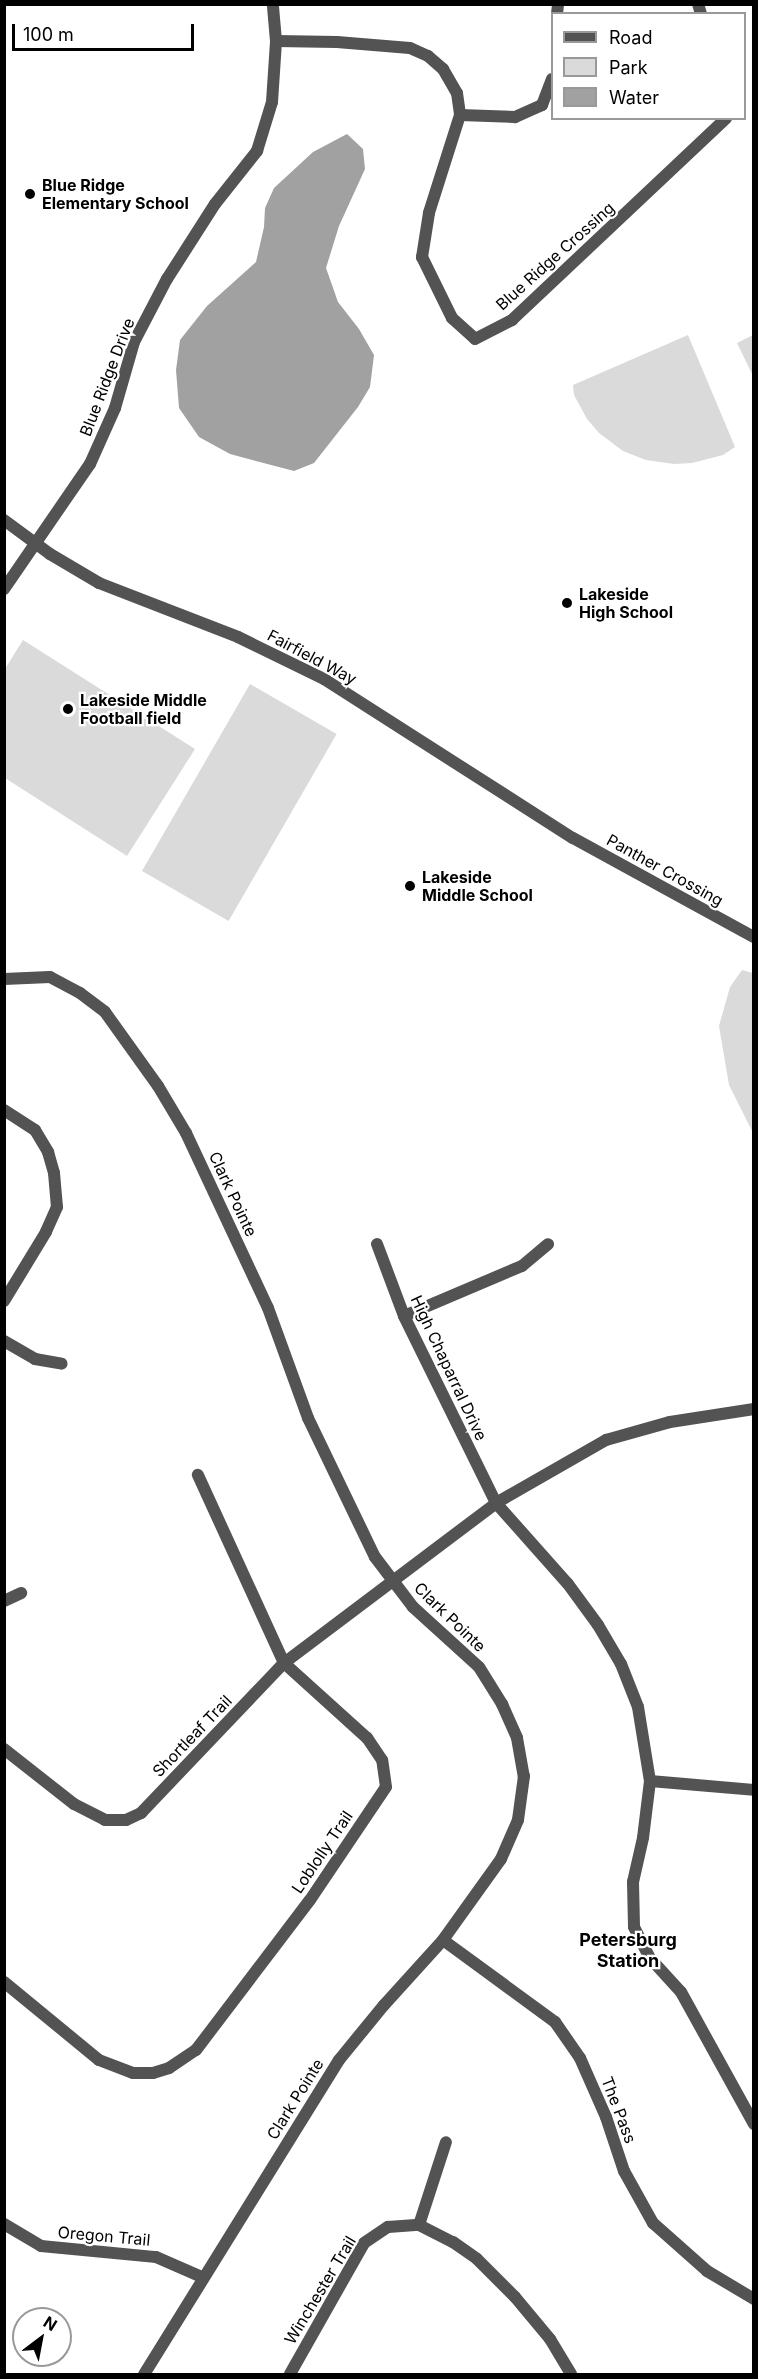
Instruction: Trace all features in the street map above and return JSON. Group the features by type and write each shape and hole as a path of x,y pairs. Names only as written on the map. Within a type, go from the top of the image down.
{"street":[{"name":"Blue Ridge Drive","path":"4,589 90,464 115,408 134,342 167,279 215,204 257,151 272,102 276,41 273,4"},
{"path":"276,41 337,42 410,48 428,56 443,69 457,93 460,115 515,117 542,105 551,82"},
{"name":"Blue Ridge Crossing","path":"460,115 429,213 422,257 452,318 475,339 512,320 724,120"},
{"name":"Fairfield Way","path":"4,520 99,583 238,637 324,679 592,849"},
{"name":"Panther Crossing","path":"592,849 753,937"},
{"name":"Clark Pointe","path":"4,979 50,977 80,993 105,1012 158,1086 186,1133 268,1308 308,1418 356,1521 392,1583 413,1607 479,1667 502,1704 517,1738 524,1776 518,1820 501,1859 443,1940 384,2005 339,2060 202,2277 144,2374"},
{"path":"4,1110 11,1112 35,1130 48,1152 54,1173 57,1207 46,1232 4,1301"},
{"name":"High Chaparral Drive","path":"377,1244 404,1316 496,1503 568,1584 598,1624 621,1664 638,1707 650,1781 643,1838 633,1882 634,1928 649,1956 681,1992 753,2124"},
{"path":"404,1316 522,1266 548,1244"},
{"path":"4,1341 35,1359 62,1364"},
{"path":"392,1583 496,1503 606,1440 670,1422 753,1410"},
{"name":"Loblolly Trail","path":"4,1982 99,2060 117,2069 134,2073 153,2073 169,2068 196,2050 310,1900 386,1787 382,1760 367,1738 284,1663 198,1474"},
{"name":"Shortleaf Trail","path":"4,1749 74,1804 105,1820 126,1820 141,1814 284,1663 392,1583"},
{"path":"4,1601 21,1593"},
{"path":"650,1781 753,1790"},
{"name":"The Pass","path":"443,1940 555,2022 580,2058 606,2117 624,2171 653,2223 707,2271 753,2299"},
{"path":"446,2142 419,2224 461,2248 507,2289 550,2339 571,2374"},
{"name":"Oregon Trail","path":"4,2224 41,2246 156,2257 202,2277"},
{"name":"Winchester Trail","path":"290,2374 364,2243 388,2227 419,2224"}],"green space":[{"path":"688,335 735,447 723,455 692,463 674,464 646,460 623,451 599,433 587,419 574,395 573,385"},
{"path":"753,335 753,376 737,343"},
{"name":"Lakeside Middle Football field","path":"23,640 195,749 127,856 5,778 5,669"},
{"path":"250,684 337,734 229,921 142,871"},
{"path":"742,970 753,973 753,1133 729,1085 719,1026 730,987"}],"water":[{"path":"347,134 363,149 365,169 339,226 326,268 338,302 359,329 374,355 370,387 358,407 314,463 294,471 230,454 199,437 179,408 176,370 180,340 207,306 256,262 264,227 265,208 274,188 313,152"}],"place":[{"name":"Blue Ridge Elementary School","path":"30,194"},
{"name":"Lakeside High School","path":"567,603"},
{"name":"Lakeside Middle Football field","path":"68,709"},
{"name":"Lakeside Middle School","path":"410,886"}],"district":[{"name":"Petersburg Station","path":"628,1951"}]}
